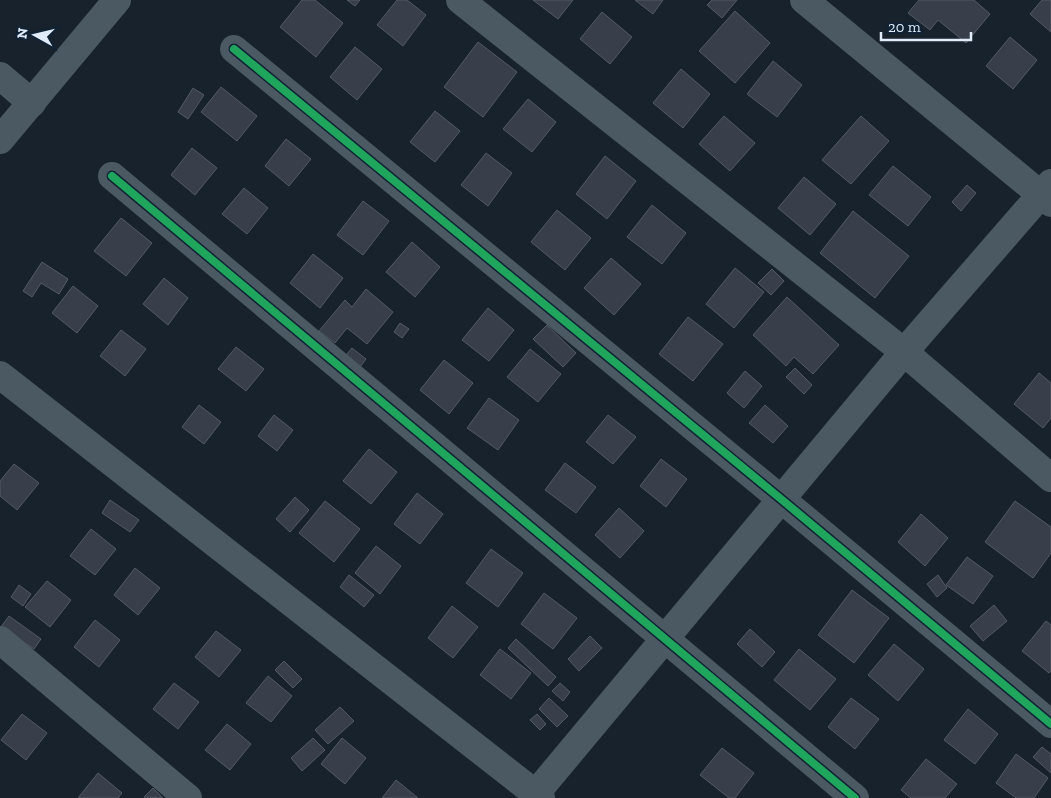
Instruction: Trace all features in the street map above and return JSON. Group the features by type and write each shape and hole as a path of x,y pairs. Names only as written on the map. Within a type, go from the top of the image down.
{"street":[{"path":"0,140 117,0"},
{"path":"460,0 904,352 1051,478"},
{"path":"0,375 536,797 904,352 1048,194 804,0"},
{"path":"234,49 1051,724"},
{"path":"0,76 32,103"},
{"path":"112,176 855,798"},
{"path":"0,640 188,798"}],"building":[{"path":"302,0 315,0 343,23 316,57 280,27"},
{"path":"347,0 360,0 355,6"},
{"path":"397,0 407,0 426,15 403,46 377,25"},
{"path":"533,0 573,0 558,19"},
{"path":"635,0 663,0 653,14"},
{"path":"712,0 737,0 722,18 707,5"},
{"path":"919,0 974,0 990,14 966,43 938,20 930,30 908,13"},
{"path":"1042,0 1051,0 1051,32 1030,14"},
{"path":"735,11 770,43 735,83 699,51"},
{"path":"602,12 632,37 610,64 580,39"},
{"path":"1010,37 1037,60 1013,89 986,66"},
{"path":"478,42 517,72 483,117 444,87"},
{"path":"355,47 382,69 357,100 330,77"},
{"path":"773,61 802,85 777,117 747,94"},
{"path":"681,69 710,94 683,128 653,103"},
{"path":"221,87 257,116 237,141 201,112"},
{"path":"193,88 204,95 188,119 178,112"},
{"path":"528,99 556,122 532,152 503,129"},
{"path":"435,111 460,131 435,162 410,142"},
{"path":"724,116 755,143 730,171 699,144"},
{"path":"861,116 889,141 851,184 822,160"},
{"path":"286,139 311,159 289,186 265,166"},
{"path":"192,148 217,168 195,195 171,175"},
{"path":"486,153 512,173 488,206 461,185"},
{"path":"605,156 636,181 607,219 576,194"},
{"path":"893,166 931,197 908,226 869,195"},
{"path":"804,177 836,204 810,235 778,208"},
{"path":"967,185 976,193 961,211 952,202"},
{"path":"244,188 268,208 247,234 222,214"},
{"path":"363,201 389,221 363,255 337,235"},
{"path":"652,205 686,233 662,264 627,237"},
{"path":"557,210 591,238 565,270 531,242"},
{"path":"853,211 909,256 875,298 820,253"},
{"path":"121,218 152,243 126,276 94,251"},
{"path":"412,242 440,267 415,297 386,272"},
{"path":"313,254 343,278 320,308 290,283"},
{"path":"611,258 641,284 614,315 584,288"},
{"path":"42,262 68,279 59,294 41,283 32,297 23,291"},
{"path":"735,268 764,292 734,328 706,304"},
{"path":"772,269 784,281 771,295 758,283"},
{"path":"164,278 188,298 168,325 143,304"},
{"path":"73,286 98,306 77,333 52,313"},
{"path":"366,289 393,312 367,344 347,328 335,343 319,331 345,300 352,307"},
{"path":"787,297 839,345 813,374 794,357 786,366 753,335"},
{"path":"488,308 514,330 489,361 462,340"},
{"path":"688,317 723,344 693,381 659,354"},
{"path":"400,323 409,329 402,338 394,332"},
{"path":"547,325 576,353 563,367 533,339"},
{"path":"121,330 146,349 125,376 100,356"},
{"path":"236,347 264,369 246,391 218,369"},
{"path":"352,348 366,359 357,371 342,360"},
{"path":"530,349 561,374 538,402 507,377"},
{"path":"444,360 473,383 449,414 420,390"},
{"path":"795,368 812,385 804,394 786,377"},
{"path":"745,371 762,386 744,408 727,393"},
{"path":"1039,373 1051,383 1051,418 1043,428 1014,404"},
{"path":"489,398 519,420 498,450 467,428"},
{"path":"199,405 221,422 204,444 182,427"},
{"path":"765,405 788,426 773,443 749,423"},
{"path":"274,415 293,430 277,451 258,436"},
{"path":"608,415 636,437 613,464 586,442"},
{"path":"369,449 397,472 371,504 343,481"},
{"path":"661,459 687,479 666,507 640,486"},
{"path":"565,463 596,487 576,513 545,490"},
{"path":"14,464 39,483 17,510 0,496 0,481"},
{"path":"417,493 443,514 420,544 394,524"},
{"path":"295,497 309,510 290,532 276,519"},
{"path":"110,500 139,520 130,532 102,513"},
{"path":"325,501 360,529 334,562 299,533"},
{"path":"1015,501 1051,527 1051,553 1033,578 985,542"},
{"path":"619,508 644,531 620,558 595,535"},
{"path":"921,514 948,538 925,566 898,542"},
{"path":"91,529 116,549 95,575 70,556"},
{"path":"376,546 401,566 380,594 355,573"},
{"path":"491,549 523,573 498,607 466,583"},
{"path":"967,557 993,576 973,604 946,585"},
{"path":"135,568 160,588 138,615 114,595"},
{"path":"349,575 374,595 364,607 340,587"},
{"path":"938,575 947,588 937,597 927,584"},
{"path":"47,581 71,600 50,627 25,607"},
{"path":"19,585 31,594 23,606 11,597"},
{"path":"852,590 889,618 854,663 818,635"},
{"path":"544,593 577,618 553,649 521,624"},
{"path":"994,605 1007,621 983,641 970,626"},
{"path":"452,606 478,627 453,658 428,638"},
{"path":"9,616 41,639 34,649 1,627"},
{"path":"95,620 120,640 99,667 74,647"},
{"path":"1046,621 1051,625 1051,671 1049,673 1022,651"},
{"path":"750,629 775,652 762,667 737,644"},
{"path":"216,631 241,650 219,677 195,657"},
{"path":"590,636 602,648 579,671 568,659"},
{"path":"516,639 556,677 548,686 508,648"},
{"path":"894,644 924,669 898,701 868,675"},
{"path":"500,649 531,673 511,699 480,675"},
{"path":"799,649 836,679 810,710 774,680"},
{"path":"284,661 302,679 293,688 275,670"},
{"path":"268,676 292,696 271,722 246,703"},
{"path":"174,683 199,702 178,729 153,709"},
{"path":"560,683 570,692 563,701 552,691"},
{"path":"549,698 568,716 557,727 539,709"},
{"path":"851,698 879,719 855,749 828,727"},
{"path":"340,707 354,721 328,744 315,730"},
{"path":"968,709 998,734 975,764 944,740"},
{"path":"22,714 47,733 26,760 1,740"},
{"path":"537,714 546,724 540,730 530,720"},
{"path":"227,724 251,744 230,770 205,750"},
{"path":"313,738 325,750 302,771 291,758"},
{"path":"342,738 366,758 345,784 321,764"},
{"path":"1042,747 1051,754 1051,773 1033,757"},
{"path":"722,748 754,773 735,798 729,798 700,775"},
{"path":"1016,754 1048,778 1034,798 1016,798 996,783"},
{"path":"926,759 957,784 945,798 911,798 901,790"},
{"path":"98,773 122,793 118,798 78,798"},
{"path":"396,780 418,798 382,798"},
{"path":"153,788 163,798 144,797"}],"cycle path":[{"path":"234,49 1051,724"},
{"path":"112,176 855,798"}]}
